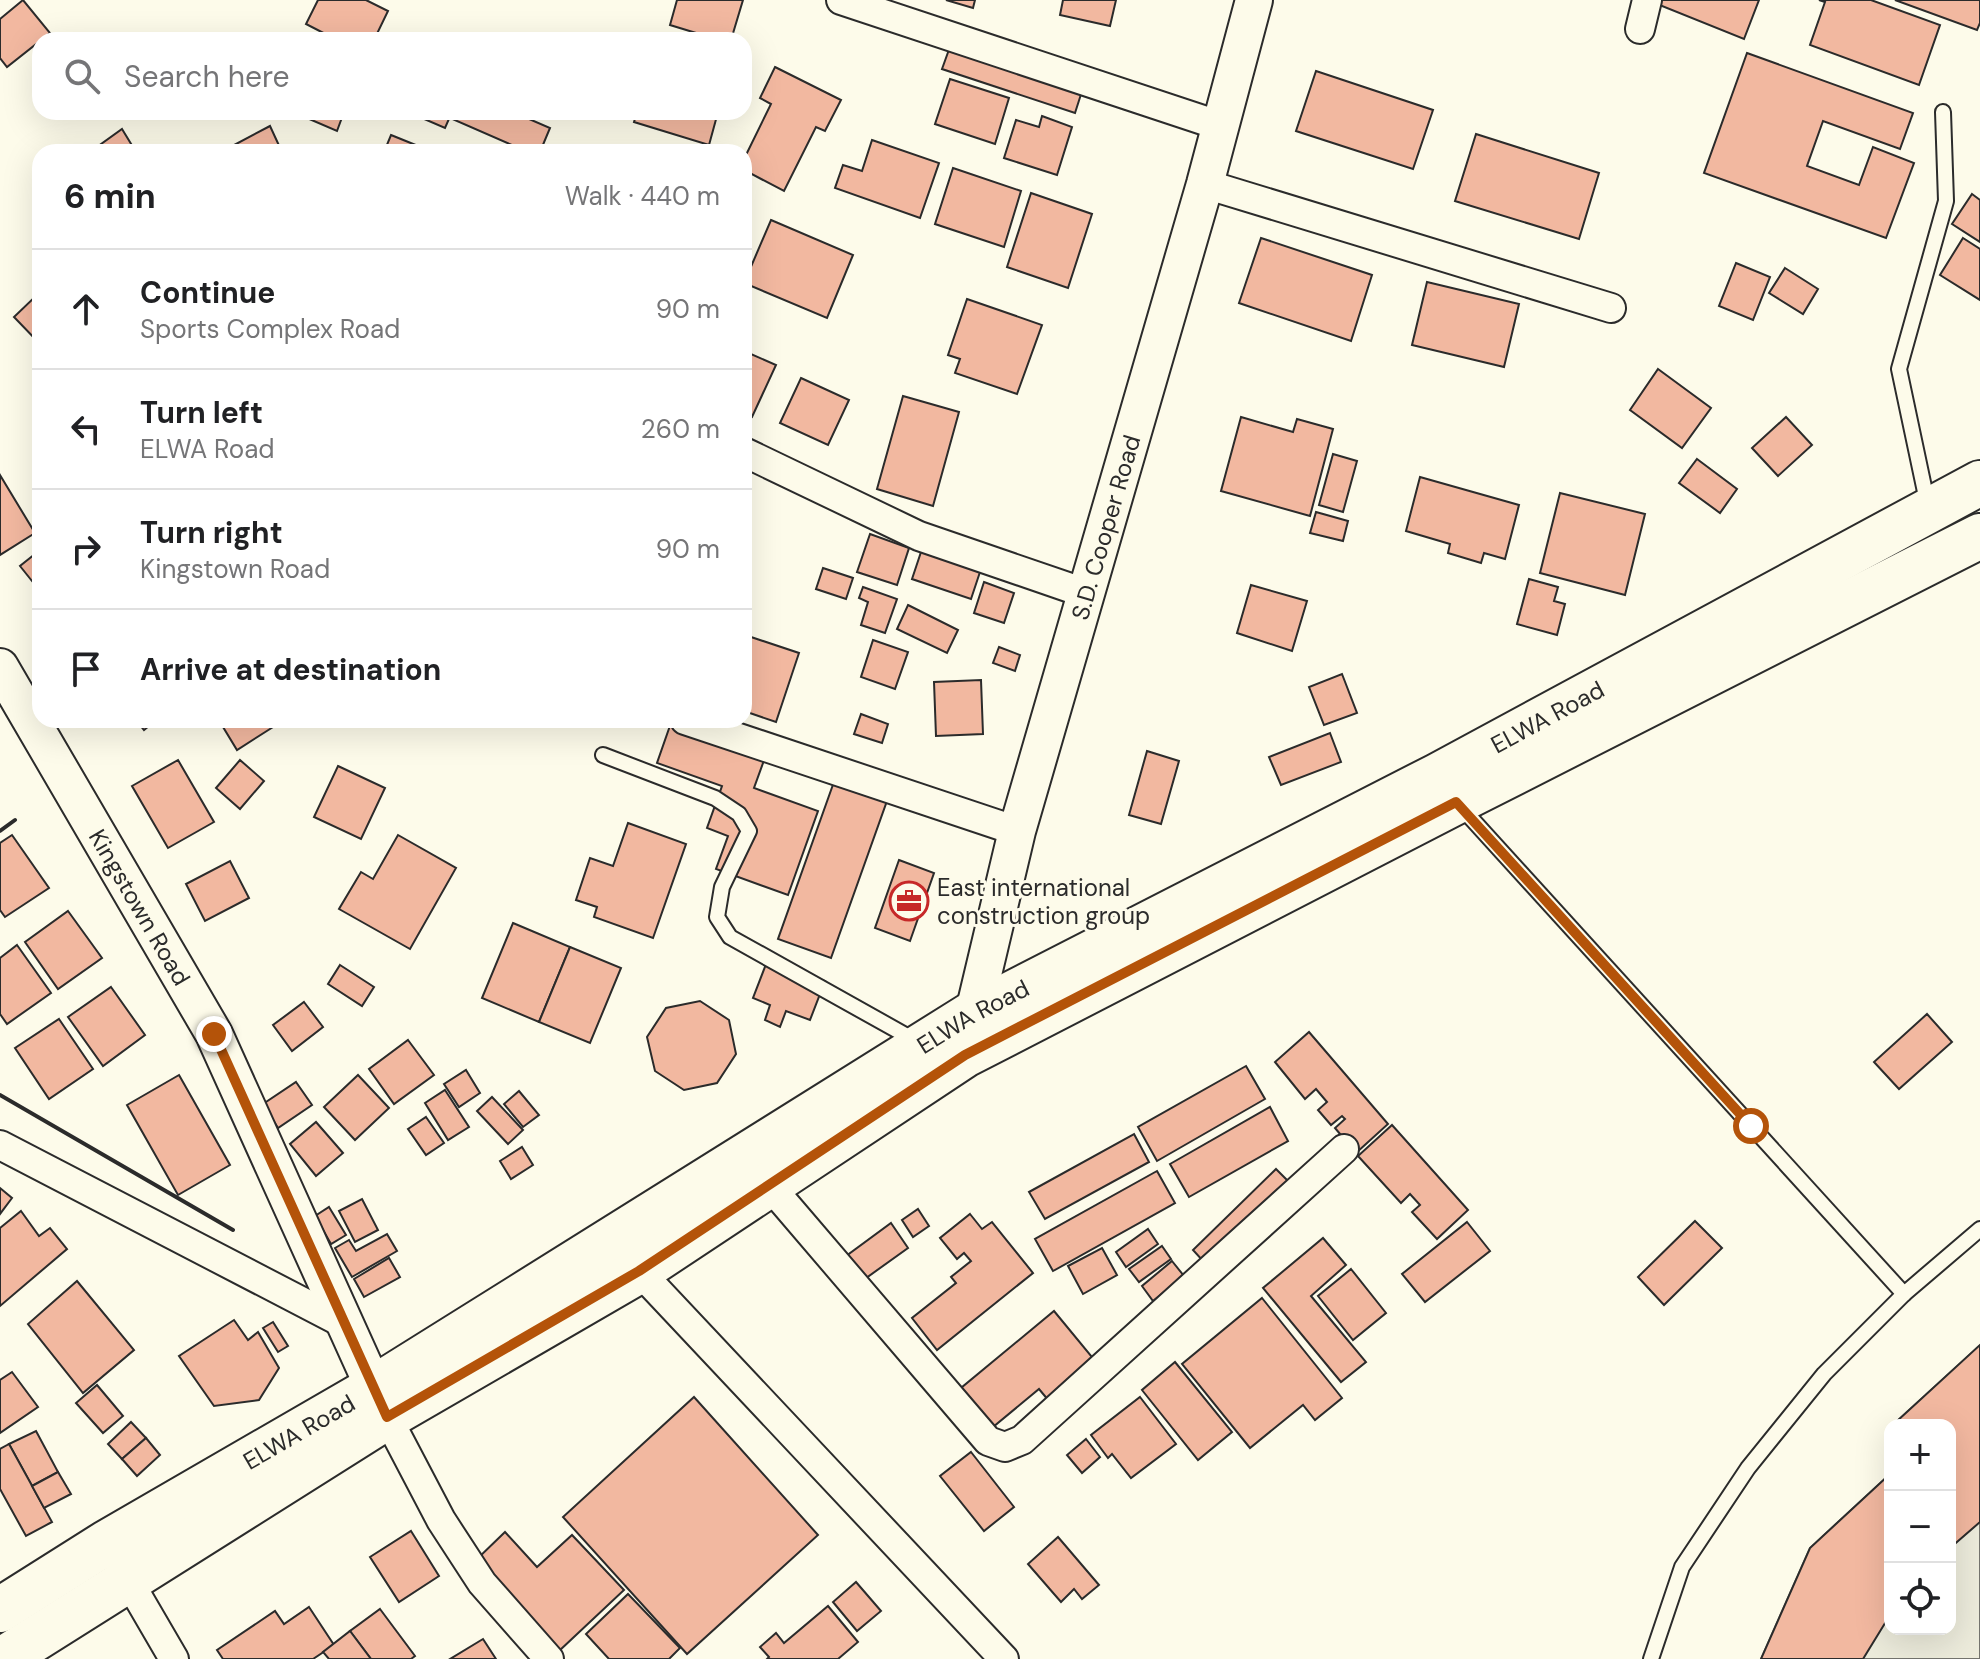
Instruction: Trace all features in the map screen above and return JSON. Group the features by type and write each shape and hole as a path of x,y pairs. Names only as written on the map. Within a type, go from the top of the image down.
{"main road":[{"name":"ELWA Road","path":"0,1610 106,1543 639,1271 769,1185 969,1034 1437,776 1980,483"},
{"name":"ELWA Road","path":"3,1659 129,1580 381,1402 923,1045 969,1034 1456,802 1980,536"}],"street":[{"path":"841,0 1221,126"},
{"name":"S.D. Cooper Road","path":"969,1034 1017,831 1205,184 1254,0"},
{"path":"1640,29 1647,0"},
{"path":"1205,184 1611,308"},
{"path":"752,456 919,536 1085,593"},
{"name":"Kingstown Road","path":"0,667 32,722"},
{"name":"Kingstown Road","path":"36,728 214,1034 381,1402"},
{"path":"709,728 1017,831"},
{"path":"0,1145 343,1323"},
{"path":"769,1185 988,1441 1005,1447 1022,1440 1344,1149"},
{"path":"639,1271 1004,1659"},
{"path":"381,1402 441,1520 482,1583 549,1659"},
{"path":"106,1543 174,1659"}],"lane":[{"path":"1929,510 1899,369 1946,201 1943,112"},
{"path":"603,755 715,798 739,814 749,831 722,887 717,917 730,937 923,1045"},
{"path":"1456,802 1904,1294"},
{"path":"1651,1659 1682,1567 1748,1468 1824,1374 1904,1294 1980,1229"}],"shaded area":[{"path":"1980,1345 1980,1659 1761,1659 1810,1548 1884,1480 1884,1635 1956,1635 1956,1419 1899,1419"}],"building":[{"path":"23,0 49,32 32,32 32,47 7,67 0,58 0,19"},
{"path":"318,0 366,0 388,11 378,32 322,32 306,24"},
{"path":"677,0 743,0 733,32 693,32 670,25"},
{"path":"946,0 975,0 973,8"},
{"path":"1063,0 1116,0 1110,26 1060,15"},
{"path":"1659,0 1759,0 1744,39 1657,4"},
{"path":"1819,0 1871,0 1940,25 1919,85 1810,45 1825,2"},
{"path":"1895,0 1980,0 1980,23 1977,30"},
{"path":"951,44 1083,88 1075,113 942,69"},
{"path":"1747,53 1913,113 1900,149 1823,121 1807,166 1859,185 1873,147 1914,163 1886,238 1704,173"},
{"path":"775,67 841,100 825,131 816,127 784,191 752,174 751,144 771,104 760,98"},
{"path":"1316,71 1433,110 1413,169 1296,131"},
{"path":"950,79 1009,98 995,144 935,124"},
{"path":"1042,116 1072,127 1057,175 1004,158 1016,120 1039,127"},
{"path":"312,120 341,120 337,131"},
{"path":"426,120 448,120 445,128"},
{"path":"455,120 532,120 550,128 543,144 510,144"},
{"path":"635,120 716,120 709,144"},
{"path":"270,126 278,144 236,144"},
{"path":"122,129 131,144 101,144"},
{"path":"1476,134 1599,173 1579,239 1455,201"},
{"path":"391,135 413,144 387,144"},
{"path":"872,140 939,163 920,218 835,188 843,165 862,171"},
{"path":"953,168 1021,191 1004,247 935,224"},
{"path":"1031,193 1092,214 1068,288 1007,267"},
{"path":"1972,194 1980,200 1980,242 1952,224"},
{"path":"771,220 853,255 827,318 752,286 752,264"},
{"path":"1261,238 1372,275 1351,341 1239,303"},
{"path":"1963,238 1980,249 1980,300 1940,275"},
{"path":"1736,263 1770,277 1753,320 1719,306"},
{"path":"1785,268 1818,289 1803,314 1769,293"},
{"path":"1427,282 1519,304 1504,367 1412,345"},
{"path":"967,299 1042,325 1017,394 955,373 960,359 948,355"},
{"path":"32,300 32,336 14,317"},
{"path":"752,354 776,365 752,417"},
{"path":"1658,369 1711,408 1682,448 1630,410"},
{"path":"801,378 849,400 828,445 780,423"},
{"path":"903,396 959,412 933,506 877,489"},
{"path":"1241,417 1293,432 1297,419 1333,429 1310,516 1221,491"},
{"path":"1786,417 1812,445 1778,476 1752,448"},
{"path":"1333,454 1357,461 1343,512 1319,505"},
{"path":"1697,459 1737,489 1720,513 1679,483"},
{"path":"0,475 32,528 32,535 0,555"},
{"path":"1420,477 1519,505 1505,559 1484,553 1481,563 1448,553 1450,544 1406,531"},
{"path":"1560,493 1645,514 1625,595 1540,573"},
{"path":"1316,512 1348,521 1343,541 1310,533"},
{"path":"870,534 909,548 897,585 857,572"},
{"path":"923,546 982,566 971,599 912,579"},
{"path":"32,556 32,581 20,566"},
{"path":"823,568 853,578 846,599 816,589"},
{"path":"1529,579 1558,587 1554,601 1565,604 1557,635 1517,624"},
{"path":"984,582 1014,593 1004,623 974,613"},
{"path":"1251,585 1307,601 1292,651 1237,633"},
{"path":"863,587 897,599 885,633 861,625 868,602 859,598"},
{"path":"908,605 958,630 947,653 897,629"},
{"path":"752,637 799,653 776,722 752,714"},
{"path":"873,640 908,652 895,689 861,677"},
{"path":"999,647 1020,655 1015,671 993,663"},
{"path":"1342,674 1357,713 1324,725 1309,687"},
{"path":"981,680 983,734 936,736 934,682"},
{"path":"861,714 888,724 882,743 854,734"},
{"path":"224,728 272,728 237,750"},
{"path":"669,728 696,728 767,752 754,788 818,811 788,895 716,869 728,836 707,828 722,786 657,763"},
{"path":"1330,733 1341,762 1281,785 1269,757"},
{"path":"1147,751 1179,761 1161,824 1129,815"},
{"path":"178,760 214,822 168,848 132,786"},
{"path":"240,760 264,781 240,809 216,788"},
{"path":"338,766 385,788 361,839 314,817"},
{"path":"835,779 888,798 831,958 778,939"},
{"path":"628,823 686,844 653,938 594,917 597,907 576,900 590,858 613,866"},
{"path":"12,835 49,888 5,917 0,910 0,843"},
{"path":"398,835 456,868 410,949 339,909 361,872 373,879"},
{"path":"899,860 934,873 910,941 875,928"},
{"path":"230,861 249,898 205,921 186,884"},
{"path":"68,911 102,958 58,989 25,942"},
{"path":"513,923 570,947 539,1022 482,998"},
{"path":"17,945 51,993 7,1024 0,1014 0,958"},
{"path":"570,947 621,968 590,1043 539,1022"},
{"path":"768,959 825,981 810,1020 786,1011 780,1027 765,1020 770,1005 753,998"},
{"path":"340,965 374,987 362,1006 328,984"},
{"path":"111,987 145,1035 103,1066 68,1017"},
{"path":"700,1001 729,1020 736,1054 717,1083 684,1090 655,1071 647,1037 666,1008"},
{"path":"304,1002 323,1027 292,1051 273,1025"},
{"path":"1927,1014 1952,1042 1899,1089 1874,1062"},
{"path":"59,1019 93,1069 49,1099 15,1048"},
{"path":"1309,1032 1388,1124 1356,1153 1335,1128 1345,1119 1342,1116 1331,1125 1318,1110 1327,1102 1316,1089 1305,1099 1275,1062"},
{"path":"408,1040 434,1075 394,1104 369,1069"},
{"path":"1246,1066 1265,1099 1157,1161 1138,1127"},
{"path":"466,1070 480,1093 459,1107 444,1084"},
{"path":"179,1075 230,1165 178,1195 127,1105"},
{"path":"358,1075 389,1108 355,1140 324,1107"},
{"path":"296,1082 312,1105 278,1128 263,1104"},
{"path":"445,1090 469,1127 448,1140 425,1103"},
{"path":"519,1091 539,1115 523,1127 504,1104"},
{"path":"492,1097 523,1130 508,1144 477,1111"},
{"path":"1270,1107 1288,1141 1189,1197 1170,1164"},
{"path":"426,1117 444,1143 426,1155 408,1129"},
{"path":"316,1122 343,1153 316,1176 290,1144"},
{"path":"1392,1125 1468,1210 1437,1239 1412,1212 1420,1205 1410,1194 1401,1203 1358,1156"},
{"path":"1134,1134 1149,1162 1045,1219 1029,1192"},
{"path":"522,1147 533,1165 511,1179 500,1161"},
{"path":"1276,1169 1299,1192 1215,1274 1193,1250"},
{"path":"1157,1171 1175,1203 1053,1271 1035,1239"},
{"path":"0,1188 12,1198 0,1214"},
{"path":"362,1199 378,1230 355,1242 339,1211"},
{"path":"329,1207 346,1235 331,1244 315,1216"},
{"path":"918,1209 929,1226 913,1237 902,1220"},
{"path":"21,1211 39,1236 50,1228 67,1249 0,1306 0,1228"},
{"path":"970,1214 982,1229 992,1222 1033,1273 937,1350 912,1318 956,1283 951,1277 971,1261 964,1253 957,1259 940,1238"},
{"path":"1695,1221 1722,1248 1664,1305 1638,1277"},
{"path":"1467,1222 1490,1251 1425,1302 1402,1274"},
{"path":"891,1223 908,1248 855,1286 838,1262"},
{"path":"1148,1229 1158,1244 1126,1267 1116,1252"},
{"path":"387,1234 397,1251 352,1277 335,1248 349,1240 356,1251"},
{"path":"1323,1238 1346,1265 1311,1296 1366,1362 1341,1382 1263,1288"},
{"path":"1162,1246 1171,1259 1139,1282 1129,1269"},
{"path":"1102,1248 1117,1275 1083,1294 1068,1266"},
{"path":"389,1258 400,1277 364,1297 354,1279"},
{"path":"1172,1261 1184,1276 1153,1301 1142,1286"},
{"path":"1351,1269 1386,1313 1353,1340 1318,1296"},
{"path":"77,1281 134,1350 83,1393 28,1324"},
{"path":"1262,1298 1342,1398 1315,1420 1303,1405 1250,1448 1182,1364"},
{"path":"1054,1311 1106,1374 1059,1413 1039,1389 993,1427 961,1388"},
{"path":"234,1320 248,1340 258,1332 279,1368 259,1400 214,1406 179,1356"},
{"path":"273,1322 288,1346 278,1352 263,1328"},
{"path":"1980,1345 1980,1522 1956,1543 1956,1419 1899,1419"},
{"path":"1175,1362 1232,1432 1198,1460 1142,1390"},
{"path":"12,1372 38,1407 0,1433 0,1380"},
{"path":"97,1385 123,1416 103,1433 76,1403"},
{"path":"694,1397 818,1535 687,1654 563,1517"},
{"path":"1140,1397 1176,1444 1131,1478 1112,1454 1108,1458 1091,1435"},
{"path":"131,1422 146,1438 122,1459 108,1444"},
{"path":"36,1431 58,1472 32,1486 9,1444"},
{"path":"146,1438 160,1455 137,1476 122,1459"},
{"path":"1086,1439 1100,1457 1082,1473 1067,1455"},
{"path":"9,1444 52,1522 26,1536 0,1489 0,1449"},
{"path":"971,1452 1014,1507 984,1531 940,1476"},
{"path":"58,1472 71,1494 44,1508 32,1486"},
{"path":"1884,1480 1884,1625 1863,1659 1761,1659 1810,1548"},
{"path":"411,1531 439,1576 399,1602 370,1557"},
{"path":"505,1532 537,1567 572,1535 624,1590 559,1651 476,1560"},
{"path":"1058,1537 1099,1585 1082,1599 1074,1589 1061,1602 1028,1564"},
{"path":"856,1582 881,1611 857,1631 833,1602"},
{"path":"628,1594 680,1648 669,1659 609,1659 586,1634"},
{"path":"828,1606 858,1642 838,1659 767,1659 769,1657 760,1647 776,1633 784,1643"},
{"path":"309,1607 334,1645 313,1659 223,1659 217,1650 275,1611 284,1624"},
{"path":"380,1609 415,1656 411,1659 371,1659 350,1631"},
{"path":"350,1631 371,1659 329,1659 323,1652"},
{"path":"483,1639 496,1659 450,1659"}],"wall":[{"path":"0,831 15,820"},
{"path":"0,1095 233,1230"}],"place":[{"name":"East international construction group","path":"909,901"}],"route":[{"path":"214,1034 387,1417 639,1271 965,1055 1456,802 1751,1126"}]}
